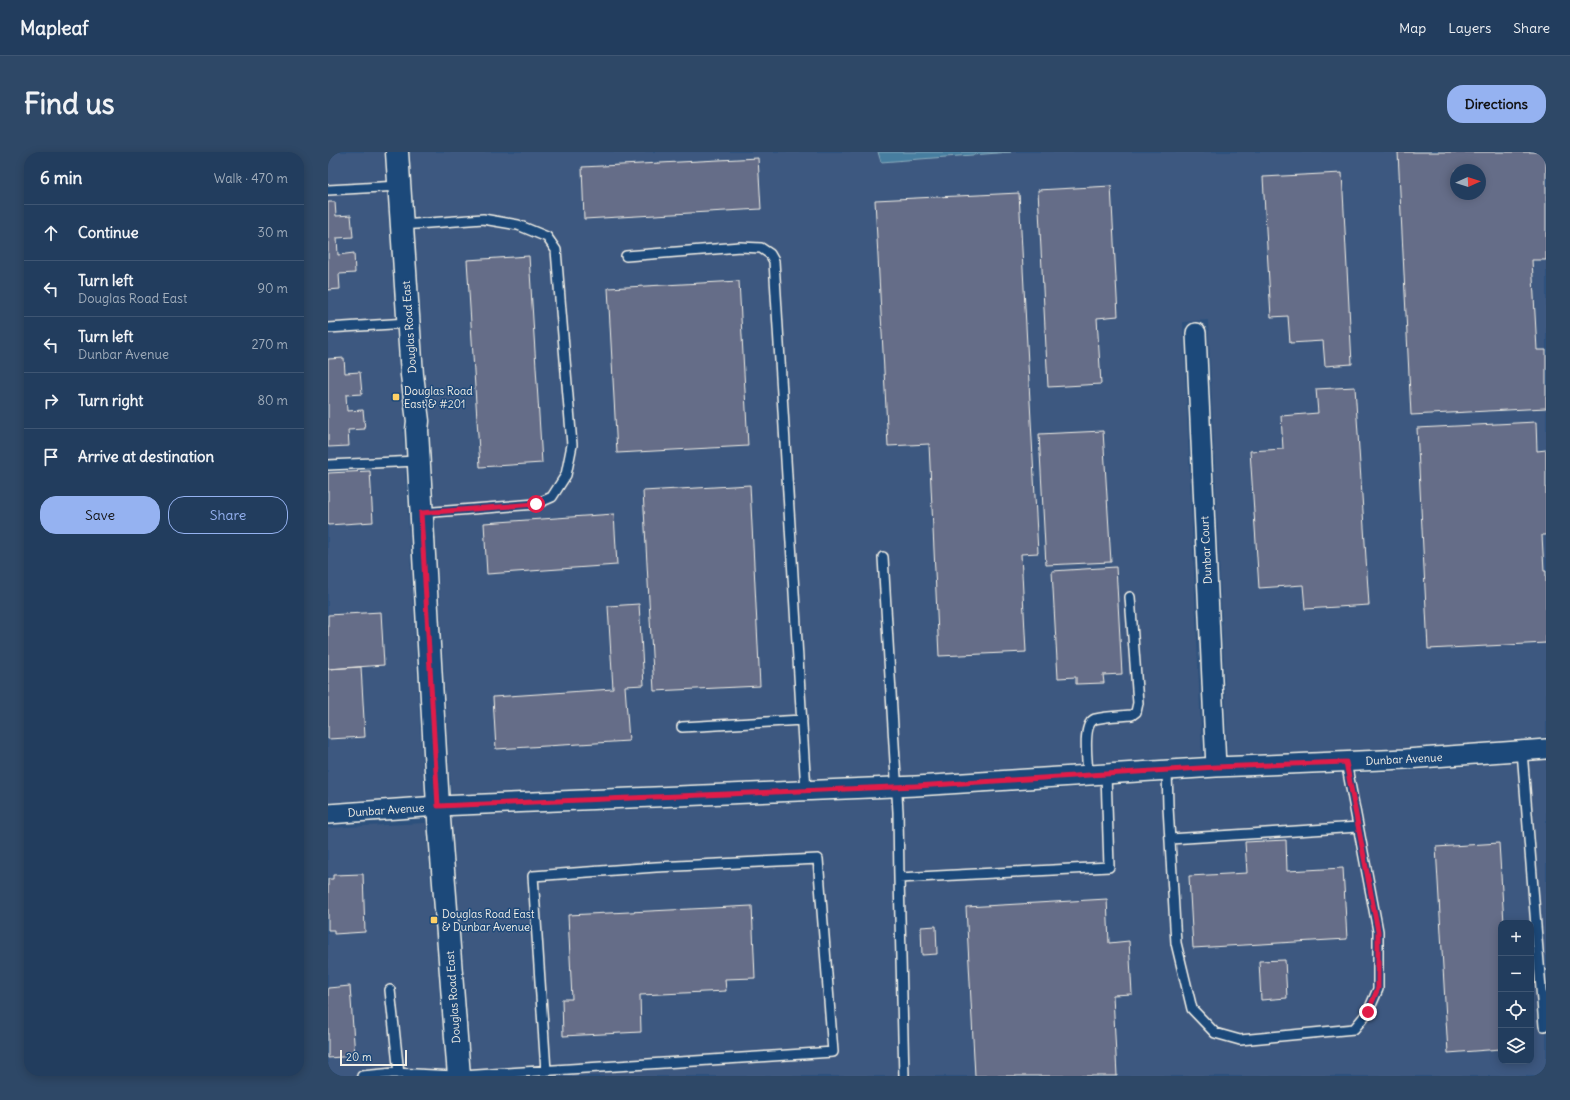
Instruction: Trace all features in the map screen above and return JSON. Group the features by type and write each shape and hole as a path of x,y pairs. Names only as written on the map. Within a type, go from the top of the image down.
{"street":[{"name":"Douglas Road East","path":"397,152 412,375 418,421 416,430 438,806 460,1076"},
{"name":"Dunbar Court","path":"1196,333 1216,767"},
{"name":"Dunbar Avenue","path":"328,814 438,806 895,787 1216,767 1346,762 1546,749"}],"lane":[{"path":"328,190 399,186"},
{"path":"402,225 483,219 518,226 547,237 556,250 572,445 566,474 552,498 536,504 421,513"},
{"path":"626,256 740,247 760,248 770,254 774,260 806,791"},
{"path":"328,328 408,323"},
{"path":"328,465 418,461"},
{"path":"882,557 895,787 898,812 904,1076"},
{"path":"899,878 1109,867 1097,774 1086,735 1088,725 1094,720 1132,715 1136,712 1138,703 1130,597"},
{"path":"682,727 802,720"},
{"path":"1522,751 1544,1026"},
{"path":"1167,770 1176,943 1192,1009 1215,1033 1240,1040 1354,1029 1368,1012 1378,988 1378,931 1346,762"},
{"path":"1170,839 1358,827"},
{"path":"460,1076 546,1071 833,1052 818,859 656,867 533,876 546,1071"},
{"path":"390,990 399,1074"},
{"path":"362,1076 399,1074 455,1076"}],"shaded area":[{"path":"328,152 384,152 399,376 405,421 403,430 424,796 328,802"},
{"path":"410,152 878,152 881,162 1011,152 1546,152 1546,737 1405,748 1228,755 1208,320 1183,322 1202,756 915,775 451,794 430,430 431,420 425,374"},
{"path":"878,152 1011,152 881,162"},
{"path":"1546,760 1546,1076 472,1076 452,817 916,798 1216,779 1407,771"},
{"path":"426,823 446,1076 328,1076 328,828"}],"building":[{"path":"1398,152 1546,152 1546,260 1532,260 1537,350 1546,350 1546,408 1411,415"},
{"path":"758,158 761,209 584,219 582,167"},
{"path":"1342,173 1352,364 1325,366 1323,341 1290,343 1288,316 1271,317 1263,177"},
{"path":"1111,186 1118,316 1097,318 1101,384 1048,387 1038,190"},
{"path":"1019,193 1038,553 1021,554 1026,652 939,656 929,444 888,446 875,200"},
{"path":"328,202 335,202 336,216 351,215 353,237 337,238 338,255 354,253 355,273 339,274 340,289 328,290"},
{"path":"529,256 542,463 480,467 467,260"},
{"path":"739,281 748,446 617,453 608,288"},
{"path":"344,358 345,373 360,372 362,394 346,395 347,411 363,410 365,429 348,430 349,446 328,447 328,359"},
{"path":"1355,387 1369,605 1305,609 1303,585 1259,588 1250,451 1283,449 1281,416 1318,413 1316,389"},
{"path":"1536,422 1537,451 1546,450 1546,535 1542,535 1544,571 1546,571 1546,643 1428,649 1417,428"},
{"path":"1103,431 1111,562 1046,565 1039,434"},
{"path":"370,471 373,522 328,525 328,473"},
{"path":"750,485 760,686 654,691 643,491"},
{"path":"614,514 617,565 487,574 484,523"},
{"path":"1116,567 1122,674 1103,675 1104,683 1076,684 1076,677 1058,678 1052,571"},
{"path":"639,604 644,685 625,686 629,741 496,749 493,697 613,689 608,606"},
{"path":"381,612 384,665 328,669 328,615"},
{"path":"361,667 365,737 328,739 328,669"},
{"path":"1286,840 1287,871 1343,868 1347,939 1193,948 1189,876 1247,873 1245,842"},
{"path":"1499,843 1504,920 1498,920 1498,1049 1448,1053 1436,847"},
{"path":"363,874 365,932 334,934 334,930 328,930 328,879 333,879 333,875"},
{"path":"1107,899 1109,943 1129,941 1132,994 1113,995 1117,1076 975,1076 966,907"},
{"path":"752,906 755,978 725,979 726,991 640,995 641,1032 563,1036 562,999 572,999 568,915"},
{"path":"936,926 937,954 922,955 921,927"},
{"path":"1285,960 1287,998 1261,1000 1259,961"},
{"path":"350,986 355,1056 328,1058 328,988"}],"place":[{"name":"Douglas Road East & #201","path":"396,397"},
{"name":"Douglas Road East & Dunbar Avenue","path":"434,920"}],"route":[{"path":"536,504 421,513 438,806 916,786 1216,767 1346,762 1378,931 1378,988 1368,1012"}]}
